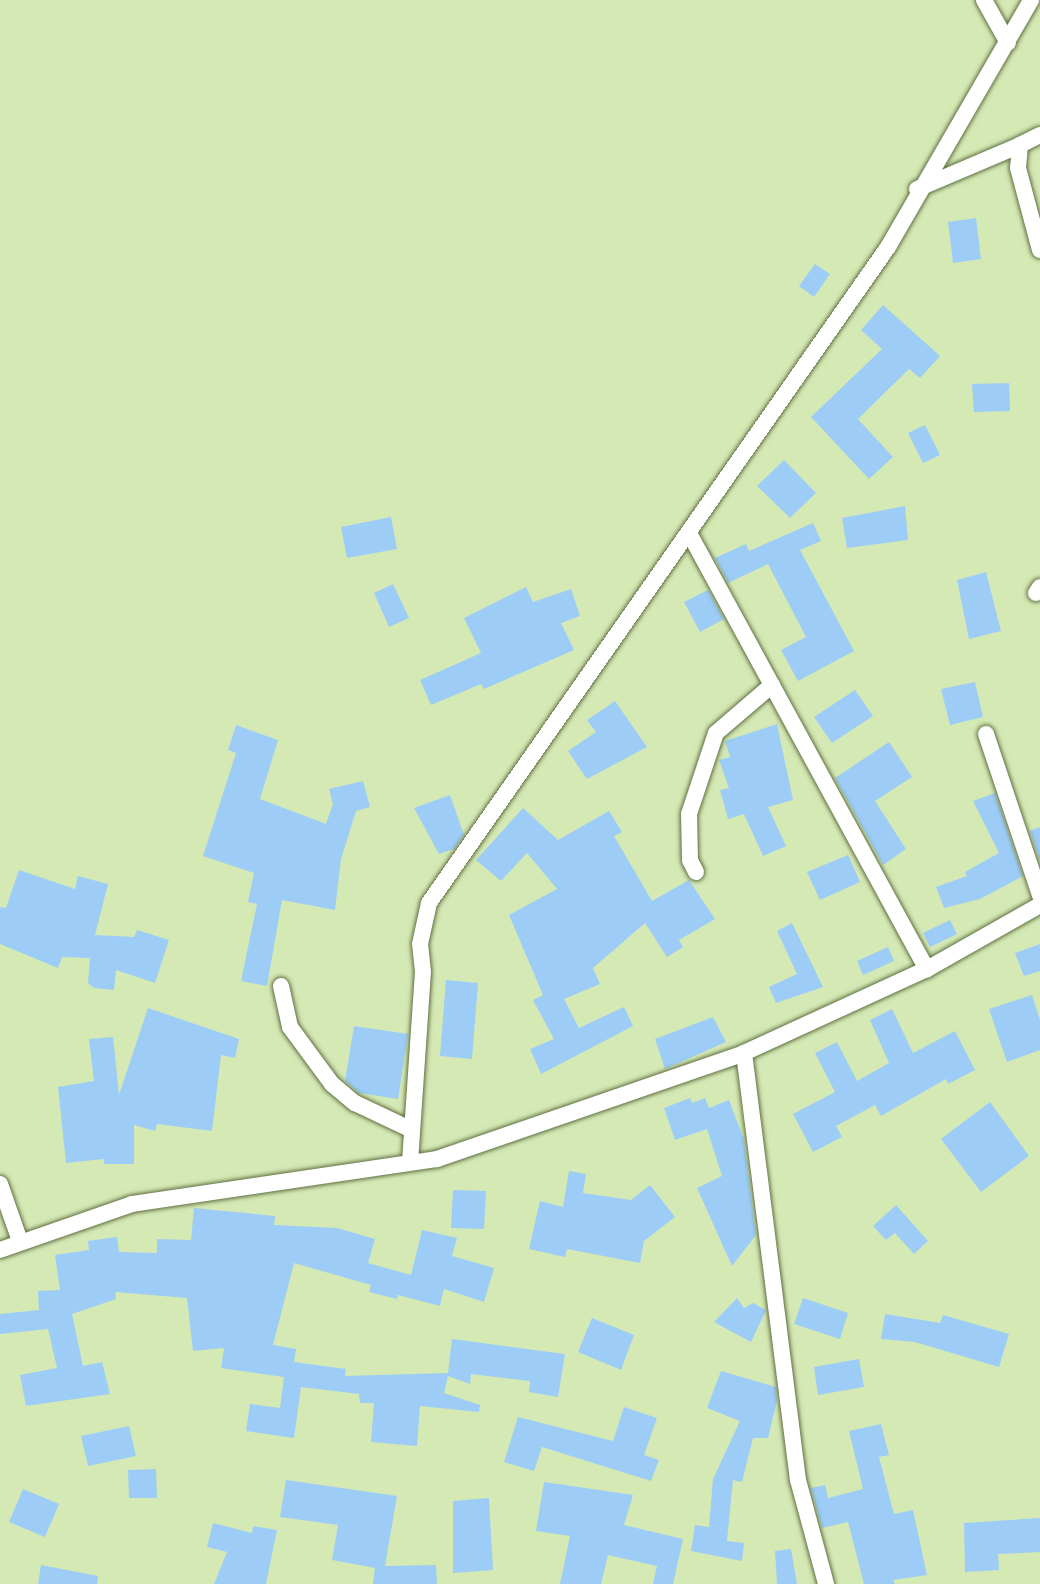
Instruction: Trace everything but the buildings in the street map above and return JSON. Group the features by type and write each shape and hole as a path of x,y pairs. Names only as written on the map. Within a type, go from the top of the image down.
{"street":[{"path":"984,0 1008,43"},
{"path":"410,1162 420,944 429,903 888,247 917,189 1008,43 1031,0"},
{"path":"917,189 1040,135"},
{"path":"1020,145 1018,168 1040,250"},
{"path":"689,533 927,969"},
{"path":"696,872 690,860 689,814 716,733 772,685"},
{"path":"986,735 1040,894"},
{"path":"0,1250 20,1241 132,1204 437,1159 744,1053 927,969 1040,905"},
{"path":"281,986 290,1027 332,1084 356,1103 412,1130"},
{"path":"744,1053 798,1480 826,1584"},
{"path":"0,1184 20,1241"}]}
